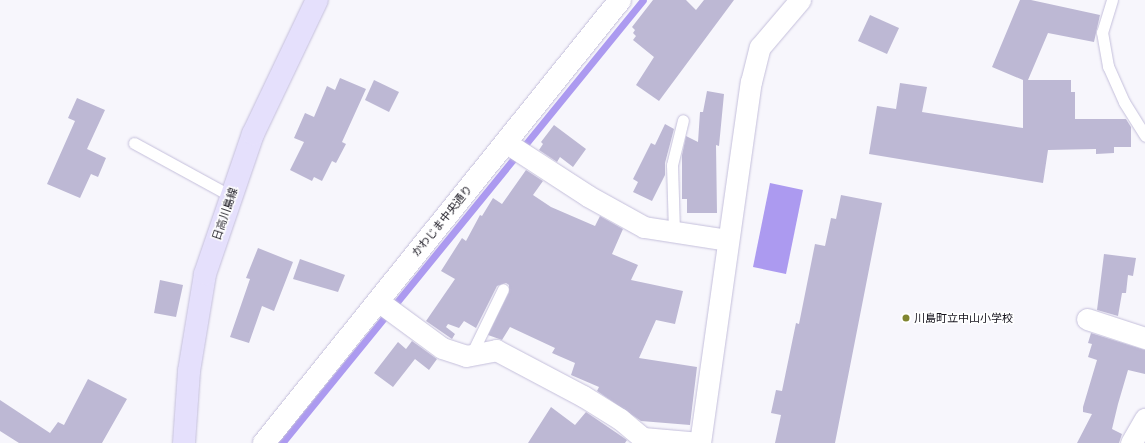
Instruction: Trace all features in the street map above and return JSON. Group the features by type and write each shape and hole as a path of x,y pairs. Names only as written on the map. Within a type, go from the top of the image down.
{"main road":[{"name":"日高川島線","path":"184,443 189,371 205,274 253,134 317,0"}],"street":[{"name":"かわじま中央通り","path":"264,443 620,0"},
{"path":"378,301 442,348 466,356 496,350 583,396 620,419 641,440 700,443 750,82 760,47 800,0"},
{"path":"505,142 588,196 644,227 727,240"},
{"path":"1087,319 1145,338"},
{"path":"1134,442 1145,420"}],"lane":[{"path":"1112,0 1102,32 1108,66 1124,102 1145,136"},
{"path":"674,232 672,166 683,120"},
{"path":"134,143 231,196"},
{"path":"471,355 503,289"}],"shaded area":[{"path":"770,183 803,190 786,274 753,267"}],"building":[{"path":"653,0 686,0 696,10 704,0 734,0 659,101 636,85 654,57 633,40 636,36 633,33 635,30 632,27"},
{"path":"1020,0 1031,0 1100,15 1094,42 1048,33 1028,80 1071,80 1071,92 1075,92 1075,119 1126,119 1131,127 1131,147 1114,147 1114,153 1096,154 1096,149 1048,150 1043,183 869,154 877,106 896,109 900,83 927,87 922,112 1023,128 1023,80 992,67"},
{"path":"870,15 899,28 887,54 858,41"},
{"path":"340,78 366,89 342,142 346,144 336,163 332,161 322,181 314,177 312,181 290,170 304,142 294,138 305,113 314,117 327,86 335,90"},
{"path":"374,80 399,92 389,112 365,100"},
{"path":"707,91 724,94 719,146 716,145 717,213 687,213 687,199 682,199 682,155 686,136 698,142 700,112 703,112"},
{"path":"77,98 105,110 87,149 106,158 98,177 91,174 80,198 47,184 75,121 68,118"},
{"path":"665,124 674,129 665,163 665,175 652,201 633,192 638,182 633,179 651,143 655,145"},
{"path":"554,125 586,149 573,167 560,157 557,162 539,150 543,144 541,142"},
{"path":"526,170 543,181 533,195 551,207 595,226 600,216 623,229 612,254 638,265 631,280 683,291 675,324 656,320 639,358 697,367 690,425 641,421 597,391 599,387 571,375 575,363 552,353 555,348 510,327 502,340 488,335 509,292 509,285 506,283 497,286 476,328 464,321 459,328 448,324 446,327 455,334 452,339 426,321 455,279 441,271 462,238 466,241 480,215 482,216 493,198 502,204"},
{"path":"841,195 882,203 835,443 775,443 781,415 771,413 776,390 782,391 796,323 799,324 815,244 825,246 831,218 836,219"},
{"path":"258,248 293,262 274,311 262,306 249,343 230,337 250,279 246,278"},
{"path":"1104,254 1136,258 1133,276 1128,275 1126,293 1122,293 1118,316 1097,310"},
{"path":"300,259 345,275 338,292 293,279"},
{"path":"160,280 183,285 176,317 154,313"},
{"path":"1091,333 1145,350 1145,374 1128,370 1118,404 1112,429 1122,434 1119,443 1077,443 1092,414 1083,412 1083,407 1097,360 1088,357 1092,344 1088,343"},
{"path":"412,341 437,359 429,370 415,359 393,387 374,373 398,342 406,349"},
{"path":"88,379 127,399 102,443 19,443 0,431 0,400 50,433 58,422 64,425"},
{"path":"551,407 575,425 586,412 627,440 625,443 528,443"}],"waterway":[{"path":"282,443 643,0"}],"place":[{"name":"川島町立中山小学校","path":"906,318"}]}
